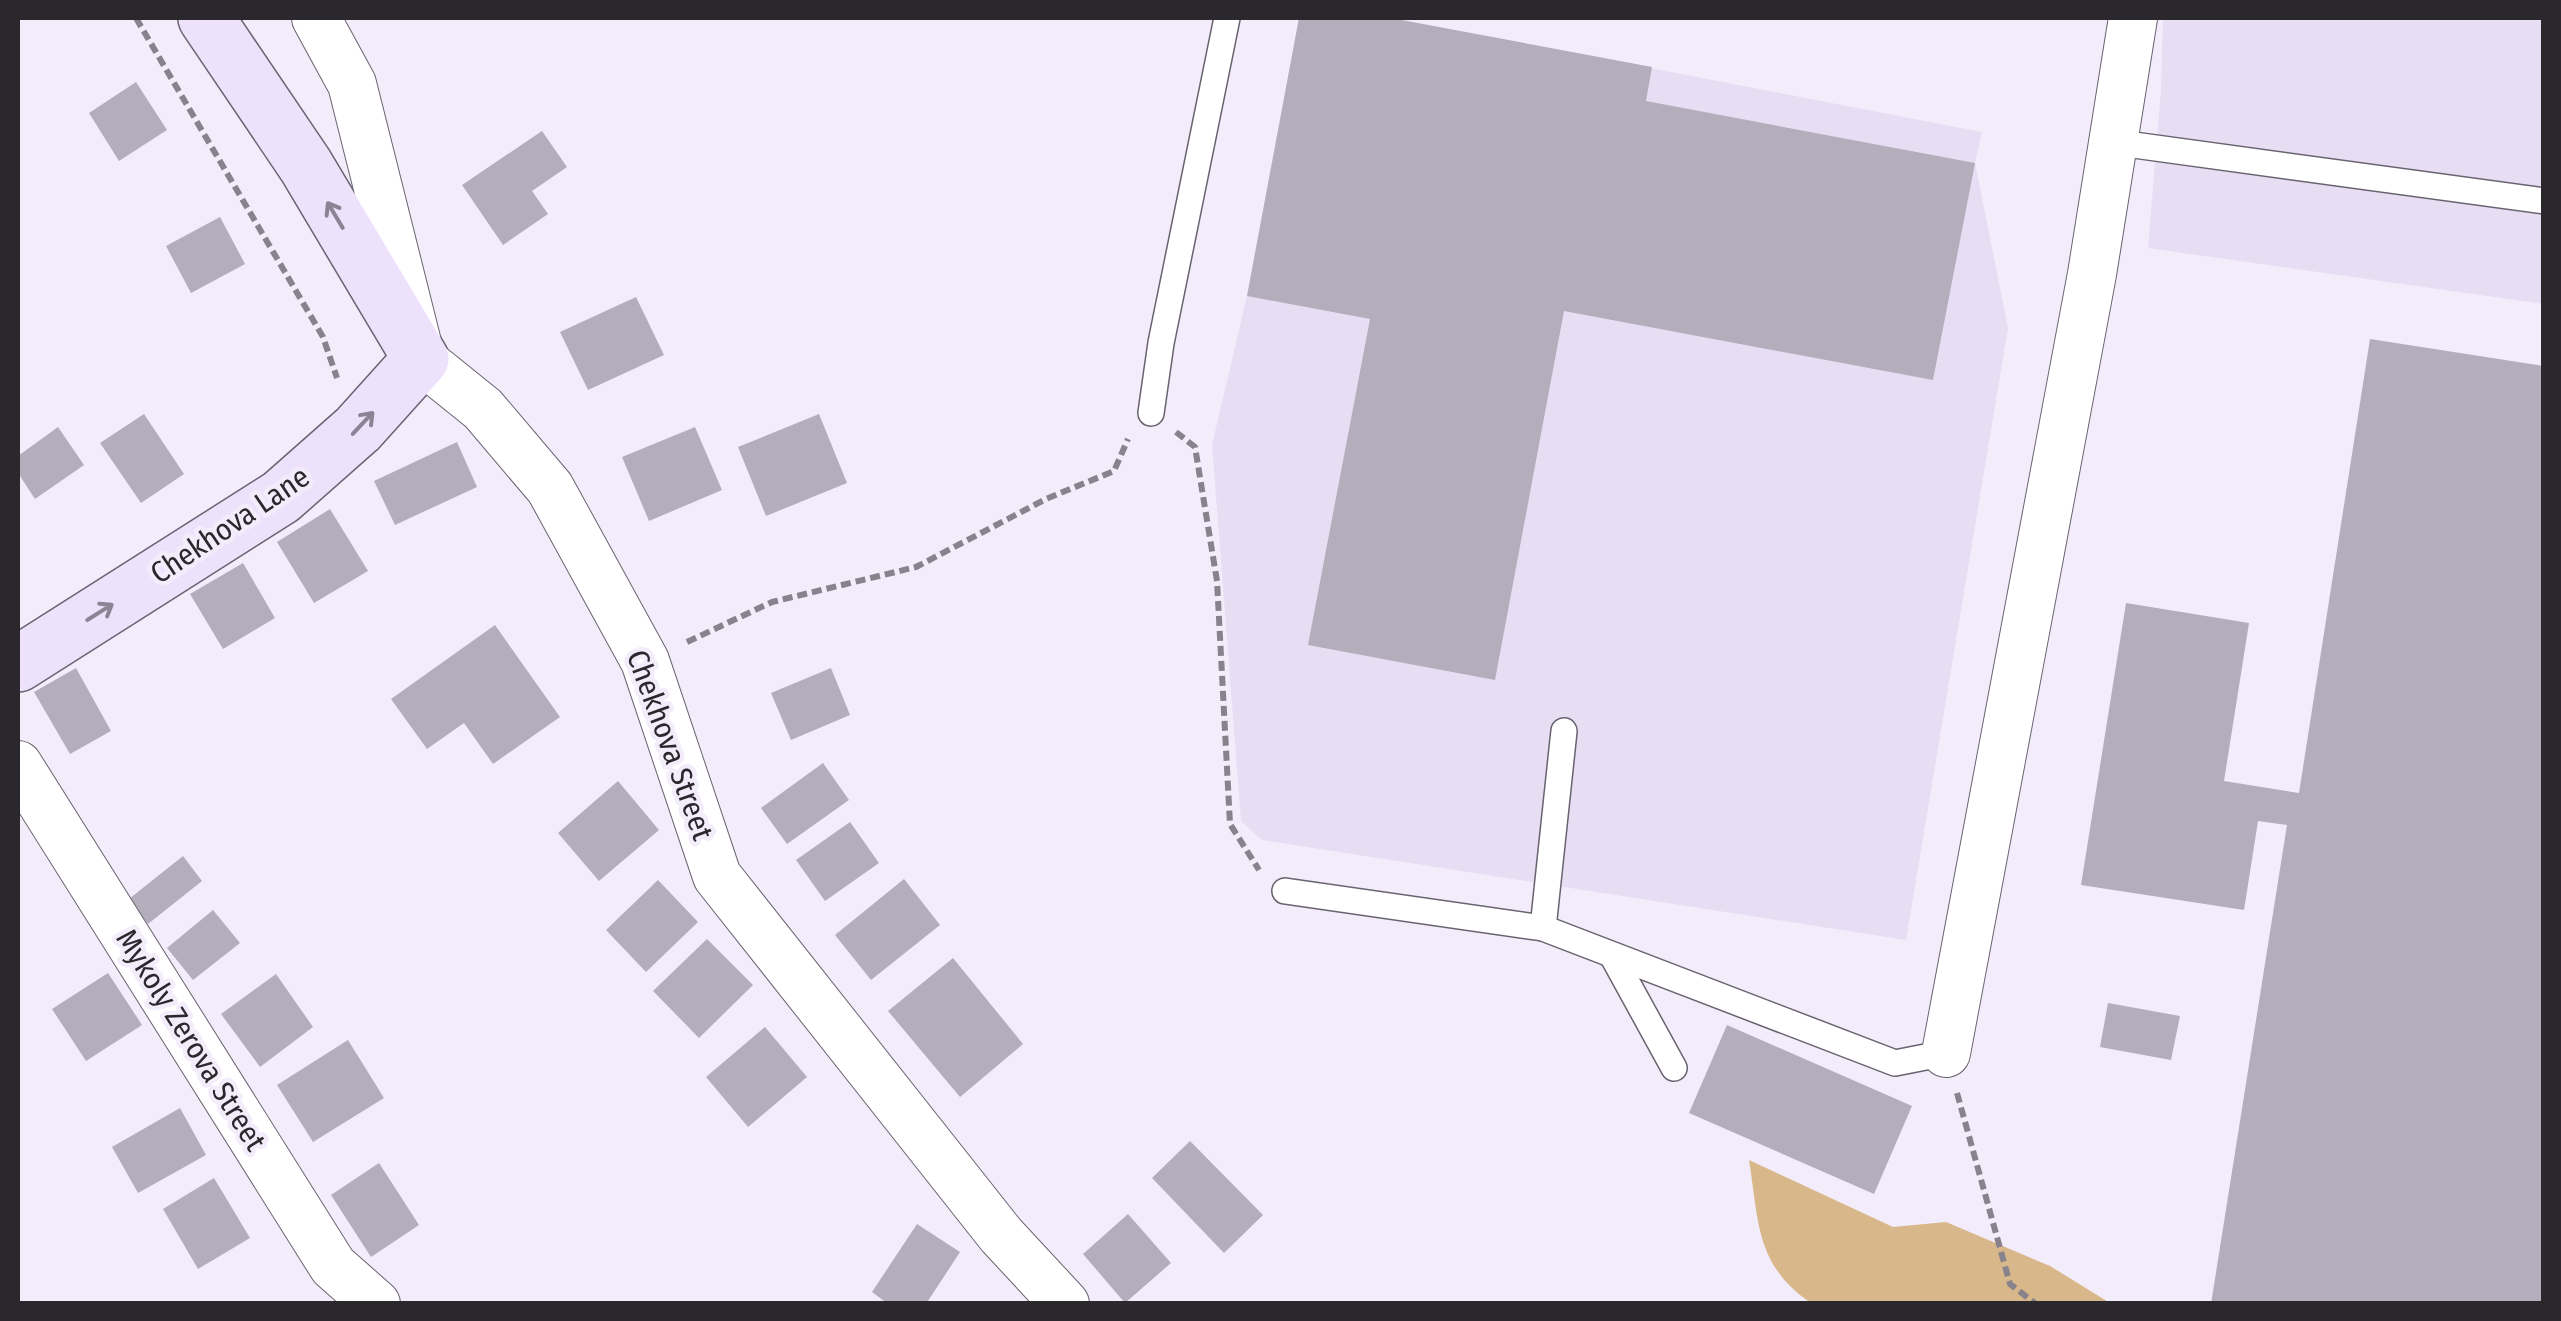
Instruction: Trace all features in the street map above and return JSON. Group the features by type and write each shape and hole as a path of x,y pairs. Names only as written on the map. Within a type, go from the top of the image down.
{"main road":[{"name":"Chekhova Street","path":"206,18 306,166 421,358"},
{"name":"Chekhova Lane","path":"18,664 281,497 358,430 421,358"}],"street":[{"path":"316,18 352,84 421,358"},
{"path":"1946,1053 2088,294 2134,18"},
{"name":"Chekhova Street","path":"421,358 483,410 550,488 644,661 717,876 1002,1235 1065,1304"},
{"name":"Mykoly Zerova Street","path":"18,765 333,1266 376,1304"}],"lane":[{"path":"1152,413 1161,343 1227,18"},
{"path":"2112,142 2544,201"},
{"path":"1543,928 1564,730"},
{"path":"1285,891 1543,928 1895,1063 1946,1053"},
{"path":"1613,956 1674,1068"}],"path":[{"path":"136,18 323,337 338,380"},
{"path":"1152,413 1194,447 1217,581 1230,824 1254,866 1285,891"},
{"path":"644,661 772,602 916,567 1046,499 1114,470"},
{"path":"1946,1053 2010,1284 2036,1304"}],"shaded area":[{"path":"1299,18 1391,18 1982,132 1975,163 2008,328 1906,940 1262,840 1241,821 1212,445 1247,296"},
{"path":"2163,18 2543,18 2543,304 2148,248"},
{"path":"1749,1160 1893,1227 1946,1222 2050,1266 2110,1303 1811,1303 1779,1273 1769,1257 1758,1222"}],"building":[{"path":"1299,18 1391,18 1652,67 1646,101 1975,163 1933,380 1564,311 1495,680 1308,645 1370,319 1247,296"},
{"path":"136,82 167,130 119,161 89,113"},
{"path":"542,131 567,167 532,191 548,214 503,245 462,185"},
{"path":"220,217 245,264 191,293 166,246"},
{"path":"636,297 664,355 588,390 560,332"},
{"path":"2370,339 2544,366 2544,1304 2211,1304 2287,825 2258,821 2244,910 2081,885 2126,603 2249,623 2224,781 2299,793"},
{"path":"144,414 184,474 141,503 100,443"},
{"path":"819,414 847,483 766,516 738,447"},
{"path":"58,427 84,465 35,499 18,473 18,456"},
{"path":"695,427 722,490 649,521 622,457"},
{"path":"457,442 477,487 395,525 374,481"},
{"path":"330,509 368,571 314,603 277,542"},
{"path":"243,563 275,618 223,649 190,594"},
{"path":"495,625 560,717 493,764 464,723 427,749 391,699"},
{"path":"76,668 111,731 70,754 34,692"},
{"path":"831,668 850,715 791,740 771,693"},
{"path":"823,763 849,800 787,844 761,808"},
{"path":"618,781 659,830 599,881 558,833"},
{"path":"850,822 879,863 825,901 796,860"},
{"path":"183,856 202,881 148,924 129,899"},
{"path":"904,879 940,925 871,980 835,935"},
{"path":"658,880 698,922 646,972 606,930"},
{"path":"213,910 240,943 193,980 167,948"},
{"path":"707,939 753,985 699,1038 653,991"},
{"path":"953,958 1023,1044 960,1097 888,1011"},
{"path":"108,973 142,1025 86,1061 52,1009"},
{"path":"276,974 313,1027 260,1067 221,1014"},
{"path":"2108,1003 2180,1016 2171,1060 2100,1047"},
{"path":"1727,1025 1912,1106 1874,1194 1689,1113"},
{"path":"765,1027 807,1077 748,1127 706,1077"},
{"path":"348,1040 384,1098 313,1142 277,1085"},
{"path":"180,1108 206,1155 138,1193 112,1147"},
{"path":"1190,1141 1263,1215 1224,1253 1152,1178"},
{"path":"379,1163 419,1225 371,1257 331,1195"},
{"path":"214,1178 250,1238 198,1269 163,1209"},
{"path":"1128,1214 1171,1263 1125,1303 1083,1254"},
{"path":"917,1224 960,1252 926,1304 888,1304 872,1292"}]}
